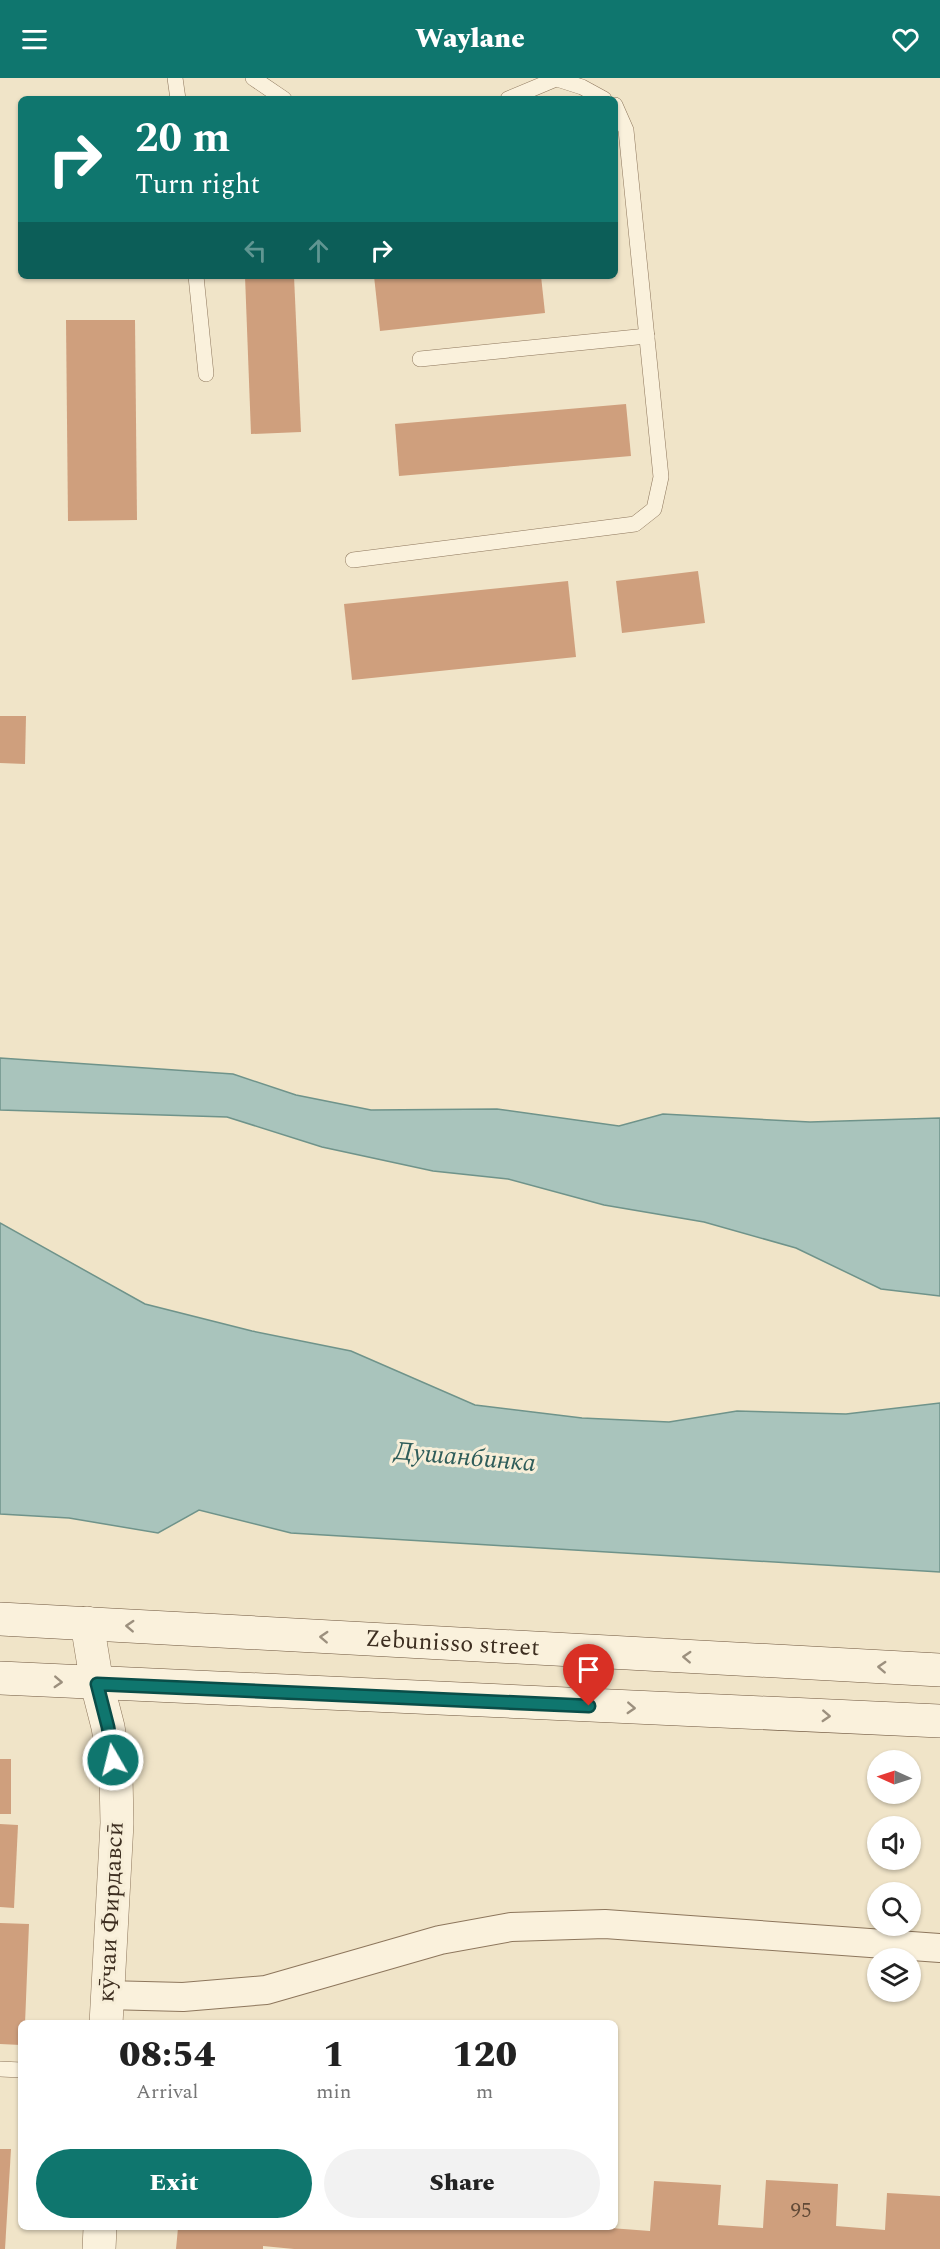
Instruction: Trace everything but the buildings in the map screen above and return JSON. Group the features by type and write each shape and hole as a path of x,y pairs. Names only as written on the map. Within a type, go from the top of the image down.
{"main road":[{"name":"Zebunisso street","path":"0,1619 940,1670"},
{"name":"кӯчаи Фирдавсӣ","path":"87,1623 116,1776 117,1823 106,2009"},
{"path":"0,1678 940,1721"},
{"path":"99,2249 100,2230"}],"street":[{"path":"106,2009 183,1996 266,1990 440,1940 511,1927 605,1924 940,1948"}],"lane":[{"path":"176,78 178,96"},
{"path":"253,78 280,96"},
{"path":"515,96 557,79 582,87 598,96"},
{"path":"353,560 635,524 654,509 661,477 626,130 618,112"},
{"path":"196,279 206,374"},
{"path":"420,359 647,336"},
{"path":"0,2069 18,2070"}],"water":[{"path":"0,1058 233,1074 296,1095 371,1110 497,1109 619,1126 663,1114 810,1122 940,1118 940,1296 881,1289 796,1248 704,1222 604,1205 508,1179 433,1171 322,1147 227,1117 0,1110"},
{"name":"Душанбинка","path":"0,1223 145,1304 252,1331 351,1351 475,1405 582,1418 669,1422 737,1411 846,1414 940,1403 940,1572 291,1533 199,1510 158,1533 69,1518 0,1514"}],"route":[{"path":"113,1760 108,1727 97,1684 589,1706"}]}
